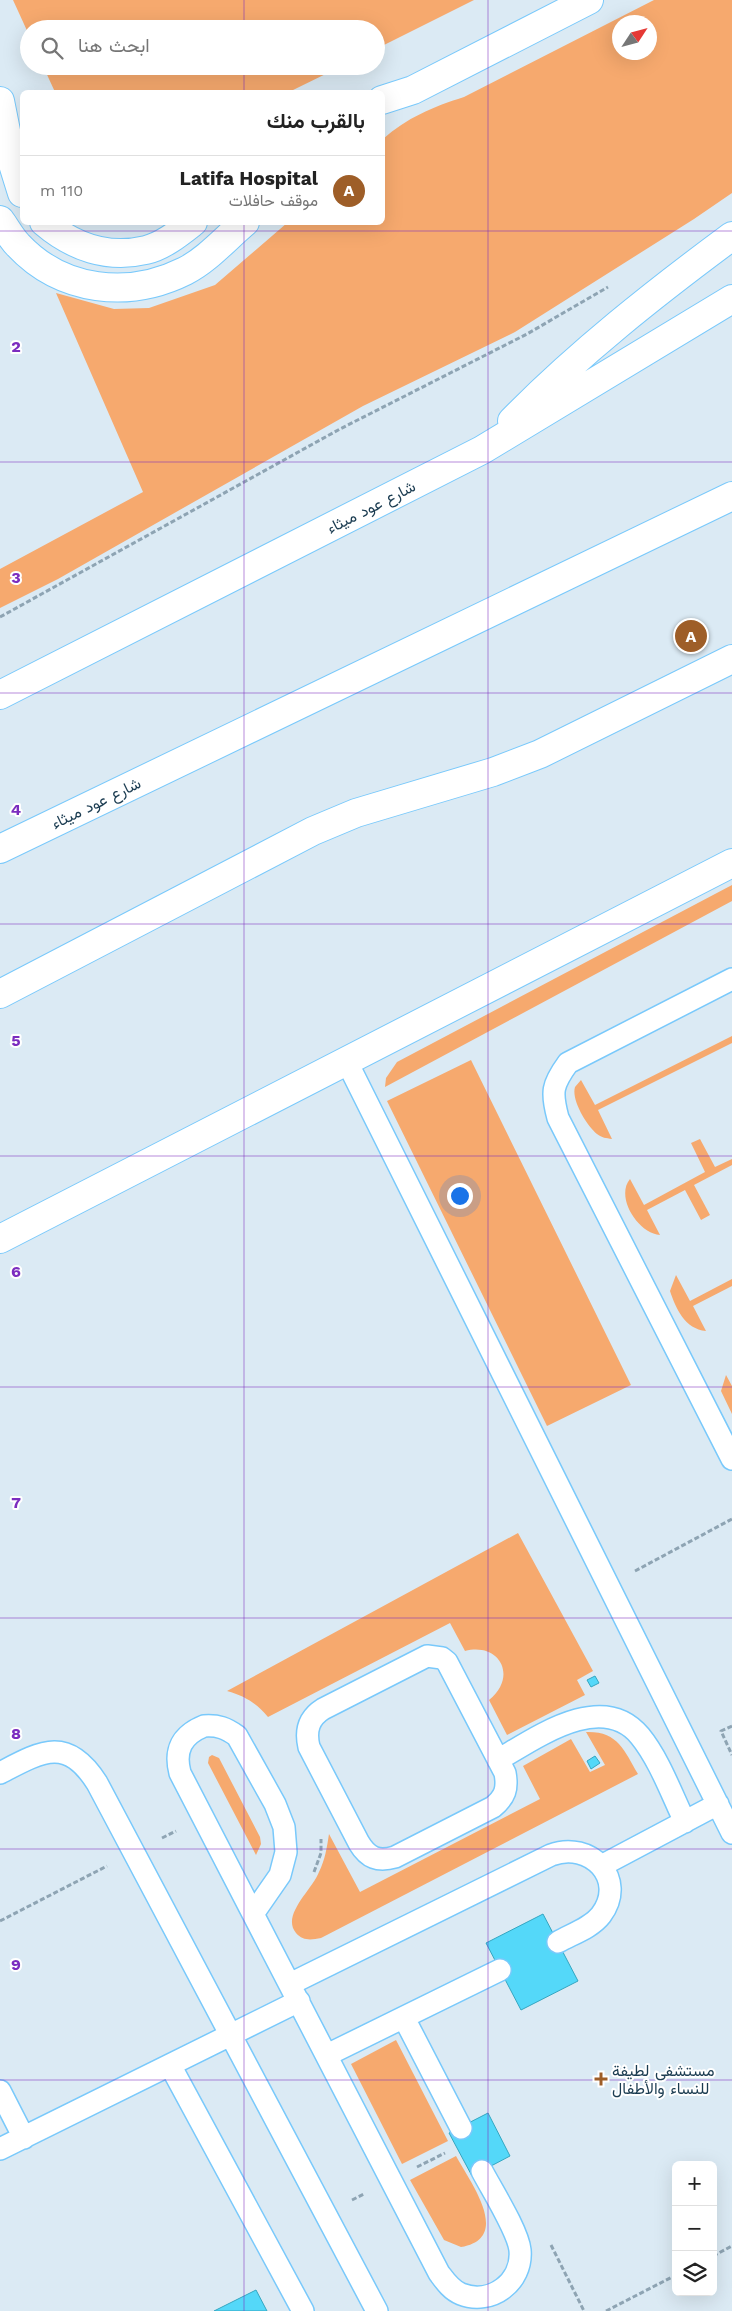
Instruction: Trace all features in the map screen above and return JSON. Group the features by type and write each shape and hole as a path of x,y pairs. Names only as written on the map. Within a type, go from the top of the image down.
{"main road":[{"path":"385,99 413,90 589,0"},
{"path":"385,111 413,90"},
{"path":"0,101 12,162 20,187"},
{"path":"0,220 17,244 45,268 79,284 116,289 153,284 187,270 241,225"},
{"path":"47,225 60,236 87,249 117,253 147,250 174,237 189,225"},
{"path":"482,450 549,383 626,318 732,236"},
{"name":"شارع عود ميثاء","path":"0,695 482,450 732,299"},
{"name":"شارع عود ميثاء","path":"0,849 732,496"},
{"path":"0,994 312,831 356,813 493,772 540,754 732,659"},
{"path":"0,1239 732,863"}],"lane":[{"path":"732,979 568,1063 556,1079 553,1099 558,1118 732,1459"},
{"path":"347,1062 732,1833"},
{"path":"427,1656 434,1656 442,1658 452,1669 498,1760 505,1773 508,1786 503,1799 485,1811 395,1858 374,1859 365,1852 359,1843 309,1747 307,1729 310,1721 323,1709 427,1656"},
{"path":"498,1760 574,1719 597,1716 620,1722 640,1735 685,1822"},
{"path":"253,1914 280,1875 286,1852 284,1827 275,1804 238,1736 228,1729 204,1726 193,1730 184,1739 177,1761 180,1773 253,1914 294,1993 327,2055 439,2273 448,2285 461,2294 475,2297 490,2296 503,2289 514,2278 519,2264 520,2249 515,2235 482,2171"},
{"path":"0,1772 29,1758 49,1752 69,1754 86,1766 378,2311"},
{"path":"602,1866 718,1804"},
{"path":"0,2149 230,2035 294,1993 561,1851 572,1850 593,1858 602,1866 608,1878 610,1891 607,1904 600,1916 591,1925 558,1942"},
{"path":"327,2055 500,1970"},
{"path":"404,2018 461,2128"},
{"path":"170,2065 303,2311"},
{"path":"0,2091 24,2138"}],"path":[{"path":"0,617 340,429 527,334 616,282"},
{"path":"608,1585 732,1519"},
{"path":"732,1726 721,1731 732,1755"},
{"path":"312,1876 321,1853 319,1834"},
{"path":"325,2214 448,2151"},
{"path":"717,2254 732,2246"},
{"path":"606,2311 672,2277"}],"shaded area":[{"path":"13,0 474,0 385,44 385,20 22,20"},
{"path":"654,0 732,0 732,193 515,332 363,406 58,579 0,608 0,569 143,492 56,293 114,309 149,308 215,285 285,225 385,225 385,137 420,114 464,97 612,21 612,60 657,60 657,15 625,15"},
{"path":"47,75 324,75 293,90 54,90"},
{"path":"732,885 732,901 385,1087 386,1078 397,1062"},
{"path":"732,1036 732,1043 598,1110 612,1139 597,1134 589,1125 575,1099 575,1087 581,1080 595,1105"},
{"path":"471,1060 631,1385 547,1426 387,1101"},
{"path":"700,1139 715,1167 732,1159 732,1165 694,1185 710,1215 701,1220 685,1190 647,1210 660,1235 652,1233 644,1228 631,1213 625,1195 626,1186 630,1179 644,1205 705,1172 691,1143"},
{"path":"676,1275 690,1301 732,1279 732,1286 693,1306 706,1331 692,1326 678,1311 670,1291"},
{"path":"726,1375 732,1386 732,1414 721,1391"},
{"path":"518,1533 593,1671 577,1680 585,1695 507,1735 489,1700 498,1691 502,1681 501,1663 496,1656 488,1652 477,1650 465,1651 450,1623 268,1717 250,1701 227,1691"},
{"path":"586,1732 606,1735 613,1739 624,1750 638,1774 321,1938 307,1939 296,1933 292,1926 292,1918 299,1902 321,1867 326,1853 329,1834 360,1892 540,1799 523,1766 571,1739 590,1772 605,1765"},
{"path":"212,1755 219,1758 260,1837 261,1844 256,1855 208,1763 209,1757"},
{"path":"396,2040 448,2141 402,2164 351,2064"},
{"path":"456,2156 477,2194 486,2221 484,2233 476,2242 461,2247 444,2240 410,2180"}],"building":[{"path":"595,1676 599,1683 591,1687 587,1680"},
{"path":"595,1756 600,1763 591,1769 587,1761"},
{"path":"543,1914 578,1981 521,2010 486,1943"},
{"path":"488,2113 510,2156 472,2176 449,2133"},
{"path":"256,2290 267,2311 214,2311"}],"place":[{"name":"Latifa Hospital","path":"691,636"},
{"name":"مستشفى لطيفة للنساء والأطفال","path":"601,2079"}]}
